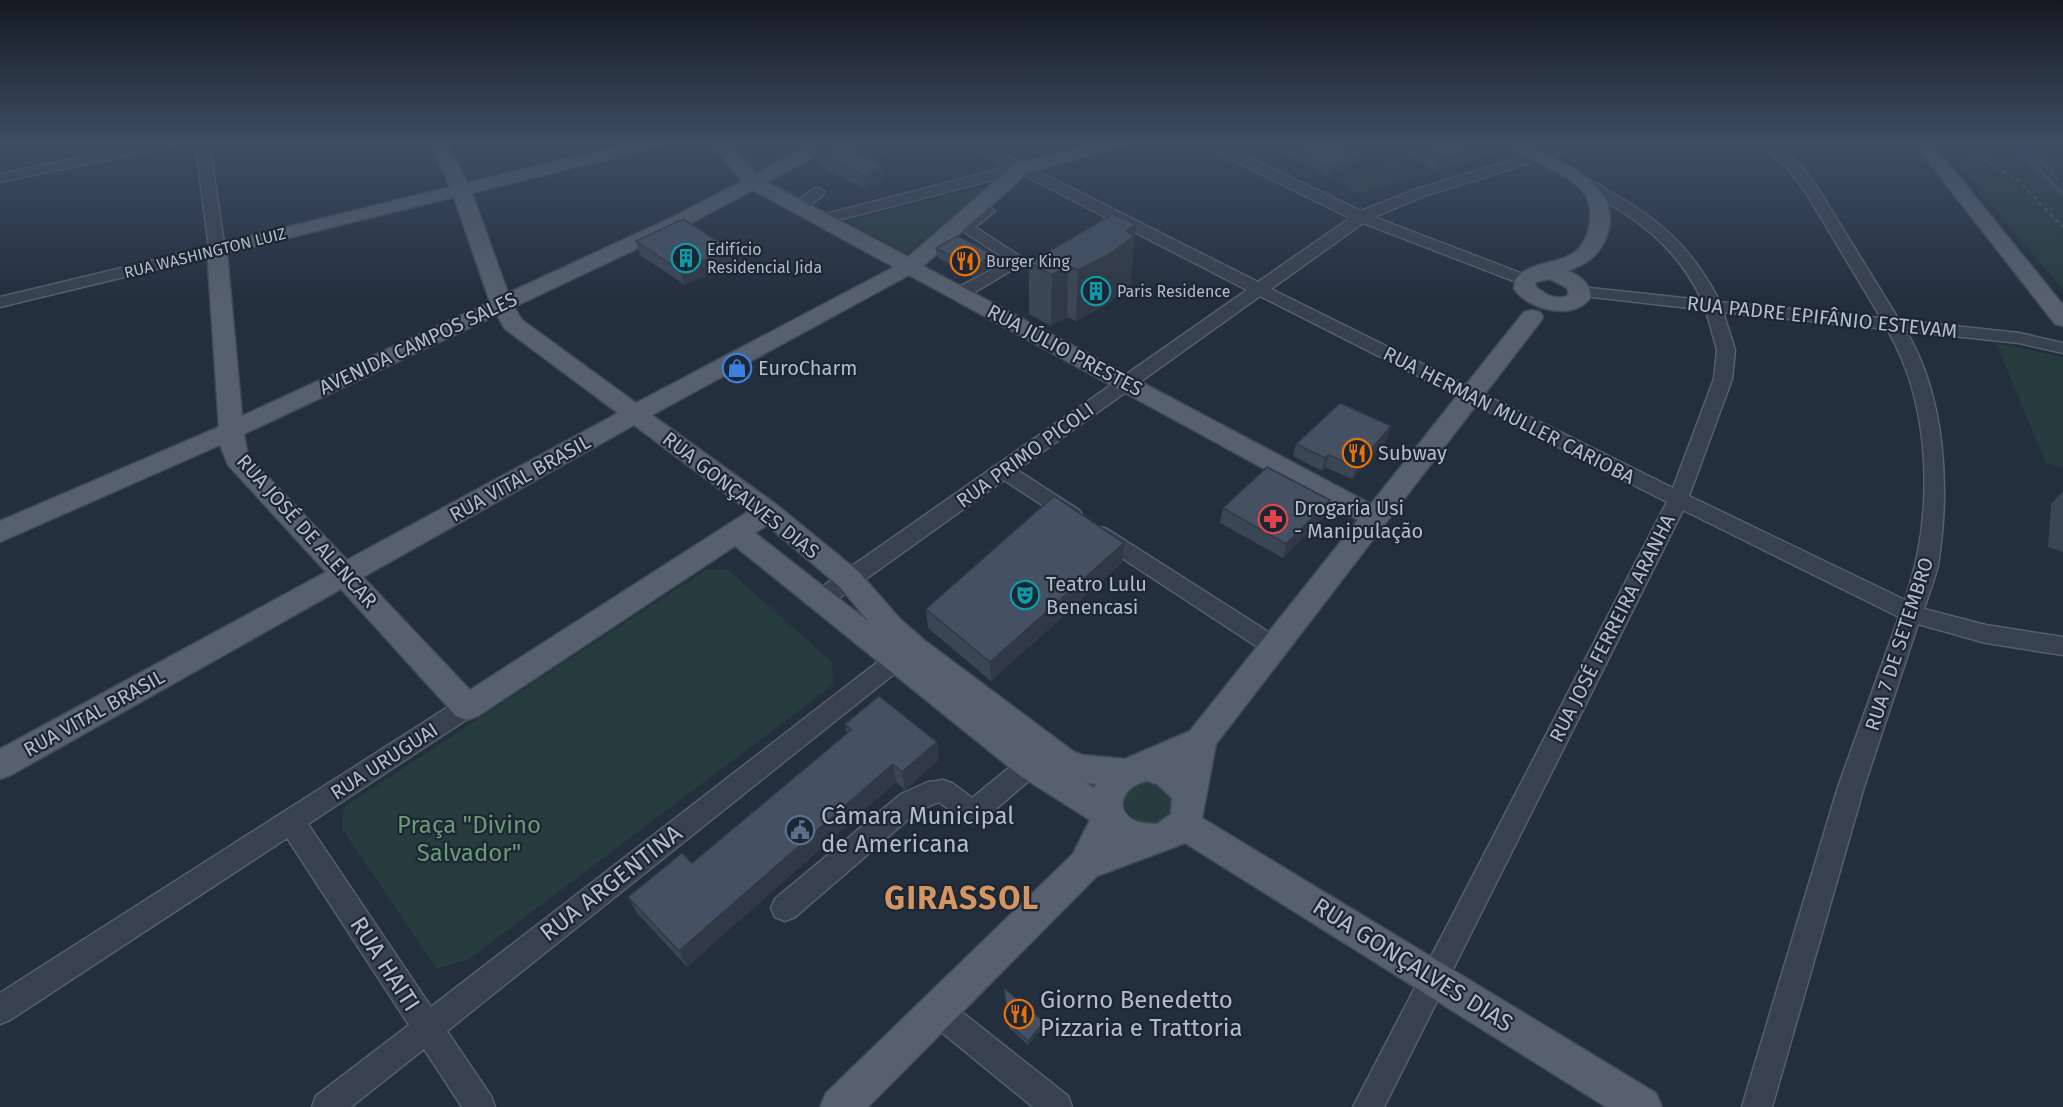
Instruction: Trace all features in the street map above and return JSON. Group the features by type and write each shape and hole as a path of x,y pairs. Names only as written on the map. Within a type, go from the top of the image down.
{"main road":[{"name":"RUA WASHINGTON LUIZ","path":"217,250 442,194"},
{"name":"RUA GONÇALVES DIAS","path":"463,194 501,303 513,324 768,512 849,579 890,627 914,648 1063,762 1083,769 1129,770"},
{"name":"AVENIDA CAMPOS SALES","path":"0,532 233,430 684,219 733,194"},
{"name":"RUA JÚLIO PRESTES","path":"774,194 1375,518"},
{"name":"RUA VITAL BRASIL","path":"0,765 635,414 909,267 993,194"},
{"path":"1527,279 1580,259 1591,247 1600,219 1596,197 1593,194"},
{"path":"1963,194 2063,319"},
{"path":"684,219 737,205 799,207"},
{"name":"RUA JOSÉ DE ALENCAR","path":"217,250 233,448 237,459 467,707"},
{"path":"1577,294 1580,259"},
{"path":"1527,279 1560,275 1577,294"},
{"path":"1527,279 1529,293 1544,301 1577,294"},
{"path":"1527,279 1532,317"},
{"path":"1085,865 1176,822 1201,740 1532,317 1577,294"},
{"name":"RUA URUGUAI","path":"467,707 768,512"},
{"name":"RUA GONÇALVES DIAS","path":"736,533 1029,765 1110,815"},
{"path":"1176,822 1133,836 1124,831 1110,815 1107,806 1110,788 1129,770 1201,740"},
{"path":"1129,770 1160,769 1181,782 1176,822"},
{"path":"840,1107 1085,865 1110,815"},
{"name":"RUA GONÇALVES DIAS","path":"1176,822 1434,977 1642,1107"}],"street":[{"name":"RUA JOSÉ DE ALENCAR","path":"209,194 217,250"},
{"path":"799,207 816,194"},
{"path":"823,219 922,194"},
{"name":"RUA HERMAN MULLER CARIOBA","path":"1072,194 1678,500 1911,613 1945,626 2003,638 2063,646"},
{"path":"1313,194 1361,217 1527,279"},
{"name":"RUA PRIMO PICOLI","path":"820,600 1361,217 1417,194"},
{"name":"RUA JOSÉ FERREIRA ARANHA","path":"1368,1107 1678,500 1723,379 1726,350 1713,305 1699,277 1670,240 1631,210 1603,194"},
{"name":"RUA 7 DE SETEMBRO","path":"1757,1107 1851,787 1928,567 1933,532 1935,499 1933,450 1920,383 1895,325 1814,194"},
{"path":"959,294 1018,261 965,227 987,211"},
{"name":"RUA WASHINGTON LUIZ","path":"0,303 217,250"},
{"name":"RUA PADRE EPIFÂNIO ESTEVAM","path":"1577,294 1713,305 2019,338 2063,348"},
{"path":"1003,470 1274,646"},
{"name":"RUA ARGENTINA","path":"327,1107 896,660"},
{"name":"RUA URUGUAI","path":"0,1010 467,707"},
{"path":"785,908 910,802 928,793 943,791 973,813 1029,765"},
{"name":"RUA HAITI","path":"291,821 480,1107"},
{"path":"938,1011 1057,1107"}],"path":[{"path":"2030,194 2063,227"}],"green space":[{"path":"955,194 979,194 907,254 846,221"},
{"path":"1982,194 2063,194 2063,290"},
{"path":"1996,343 2063,357 2063,468 2046,463"},
{"name":"Praça \"Divino Salvador\"","path":"727,569 832,662 833,685 469,959 437,969 342,829 344,807 705,570"},
{"path":"1144,781 1163,786 1171,795 1170,814 1158,822 1140,821 1134,818 1125,807 1125,797 1129,790"}],"building":[{"path":"1113,214 1136,224 1126,231 1134,236 1109,254 1078,270 1068,266 1052,275 1029,263"},
{"path":"683,219 729,248 681,271 636,241"},
{"path":"958,236 994,255 972,267 936,248"},
{"path":"1340,403 1391,426 1356,467 1329,455 1325,458 1296,444"},
{"name":"Drogaria Usi - Manipulação","path":"1267,467 1330,500 1286,544 1223,508"},
{"name":"Teatro Lulu Benencasi","path":"1054,496 1124,543 990,662 926,609"},
{"name":"Câmara Municipal de Americana","path":"879,696 937,742 902,772 893,764 679,951 628,897 682,853 692,863 851,730 845,724"},
{"name":"Giorno Benedetto Pizzaria e Trattoria","path":"1004,988 1044,1022 1028,1041 1009,1024"}],"place":[{"name":"Edifício Residencial Jida","path":"686,258"},
{"name":"Burger King","path":"965,261"},
{"name":"Paris Residence","path":"1096,291"},
{"name":"EuroCharm","path":"737,368"},
{"name":"Subway","path":"1357,453"},
{"name":"Drogaria Usi - Manipulação","path":"1273,519"},
{"name":"Teatro Lulu Benencasi","path":"1025,595"},
{"name":"Câmara Municipal de Americana","path":"800,830"},
{"name":"Giorno Benedetto Pizzaria e Trattoria","path":"1019,1014"}],"district":[{"name":"GIRASSOL","path":"962,898"}]}
